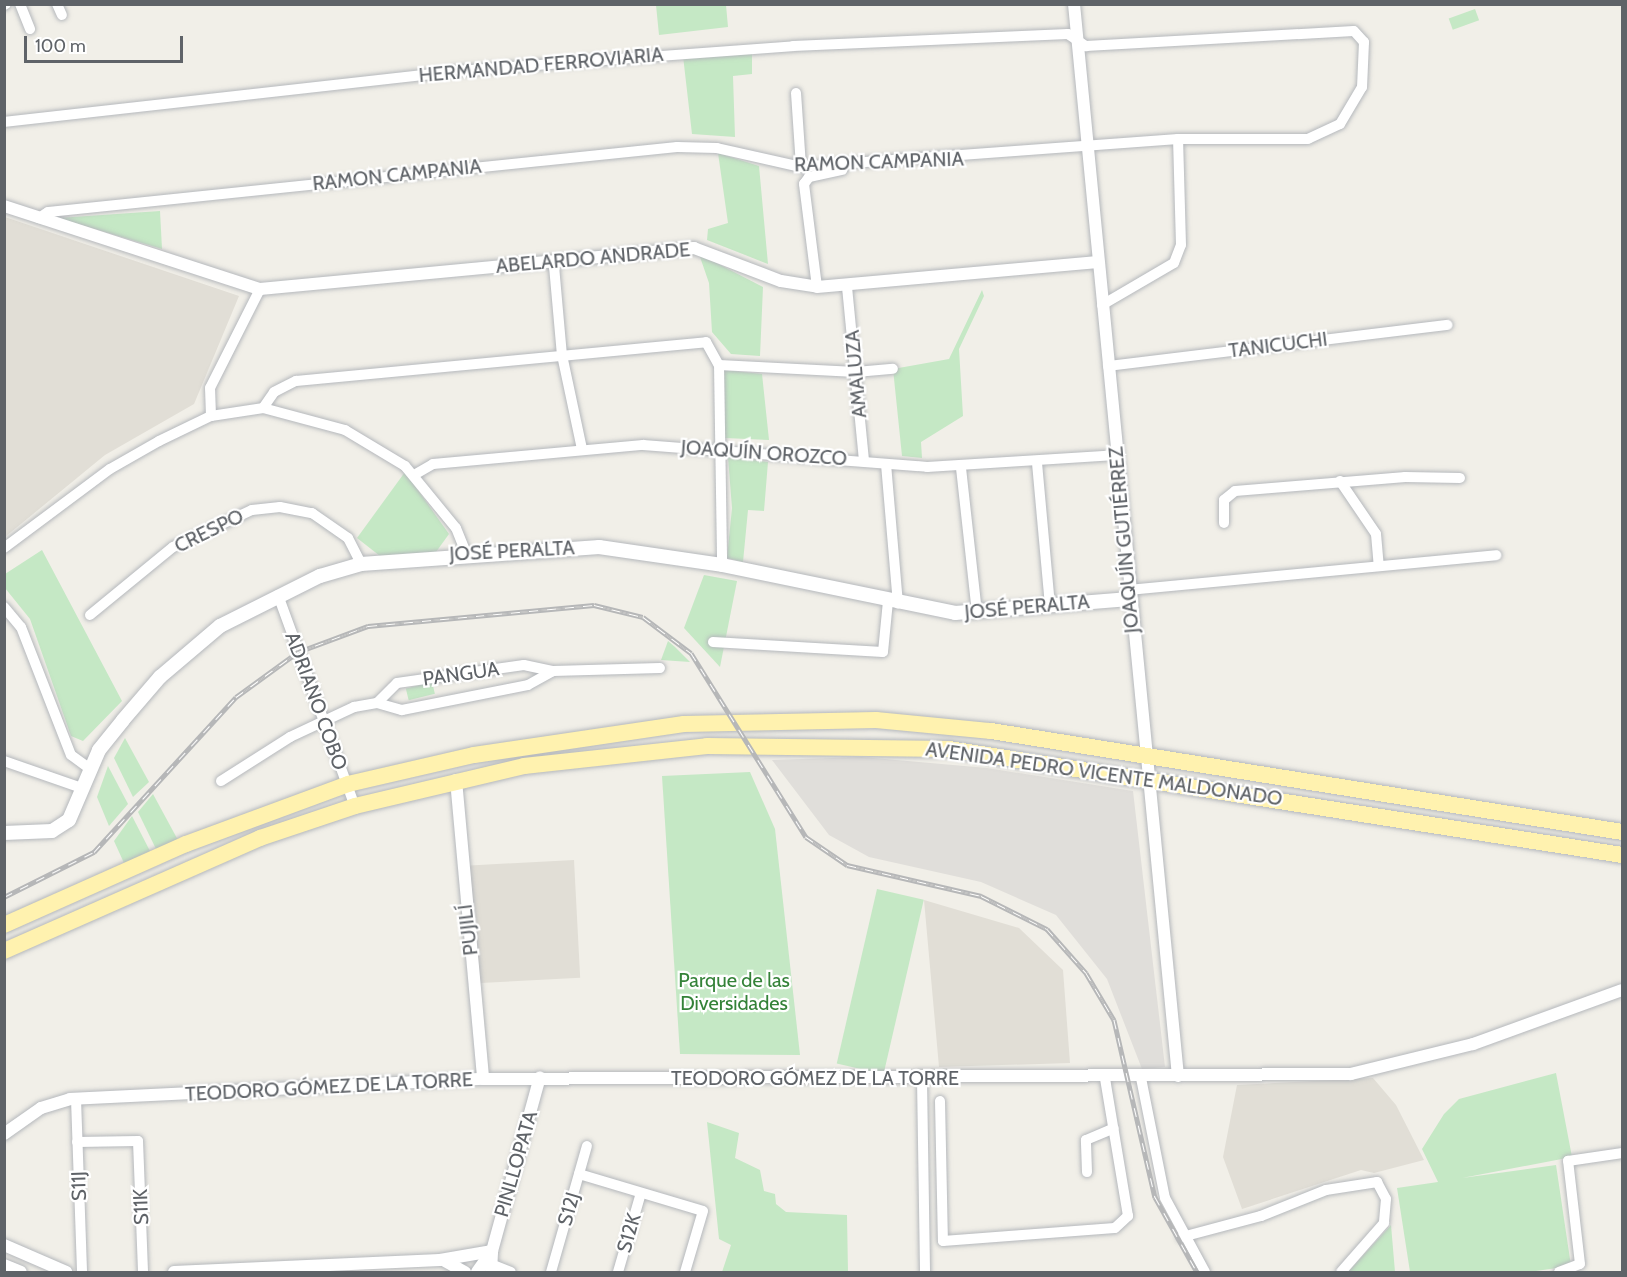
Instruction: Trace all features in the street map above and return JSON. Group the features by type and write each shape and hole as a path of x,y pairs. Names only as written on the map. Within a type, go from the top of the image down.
{"main road":[{"name":"JOSÉ PERALTA","path":"4,833 62,826 90,769 160,677 220,626 278,595 361,564 466,553 599,547 722,565 893,602 976,613 1050,606 1129,594"},
{"name":"AVENIDA PEDRO VICENTE MALDONADO","path":"4,925 186,844 348,784 596,734 775,720 876,720 981,730 1147,754 1623,832"},
{"name":"AVENIDA PEDRO VICENTE MALDONADO","path":"4,951 260,838 355,806 456,780 574,758 706,746 880,744 1149,778 1623,855"}],"street":[{"path":"20,4 30,29"},
{"name":"JOAQUÍN GUTIÉRREZ","path":"1074,4 1129,594 1178,1076"},
{"name":"HERMANDAD FERROVIARIA","path":"4,122 195,98 631,56 1068,34 1078,40"},
{"name":"RAMON CAMPANIA","path":"39,218 48,212 677,147 717,148 801,167 847,166 1178,139 1308,139 1326,134 1340,124 1362,87 1360,35 1086,46 1078,40"},
{"path":"796,93 801,167"},
{"path":"1102,306 1174,263 1181,245 1178,139"},
{"path":"818,287 804,184 809,177 847,166"},
{"path":"4,206 260,289 210,388 211,416"},
{"name":"ABELARDO ANDRADE","path":"260,289 694,248 781,281 818,287 847,287 1098,262"},
{"path":"554,266 562,355 582,449"},
{"name":"AMALUZA","path":"847,287 864,461"},
{"name":"TANICUCHI","path":"1108,366 1448,325"},
{"path":"262,408 273,392 296,381 706,342 719,365 718,447 722,565"},
{"path":"719,365 856,372 893,369"},
{"path":"4,548 110,469 211,416 262,408 345,430 414,475 456,528 466,553"},
{"name":"JOAQUÍN OROZCO","path":"414,475 433,464 582,449 718,447 886,464 961,468 1116,456"},
{"path":"1037,463 1050,606"},
{"path":"713,642 883,652 893,602 886,464"},
{"path":"961,468 976,613"},
{"path":"1224,523 1228,494 1340,481 1460,478"},
{"path":"1340,481 1376,534 1379,566"},
{"name":"CRESPO","path":"90,615 173,547 252,510 312,513 348,538 361,564"},
{"name":"JOSÉ PERALTA","path":"1129,594 1496,555"},
{"name":"ADRIANO COBO","path":"278,595 355,806"},
{"path":"4,607 21,627 71,755 90,769"},
{"name":"PANGUA","path":"221,781 323,719 377,703 397,683 524,665 553,671 660,668"},
{"name":"PANGUA","path":"377,703 402,710 528,686 553,671"},
{"path":"4,761 82,788"},
{"name":"PUJILÍ","path":"456,780 483,1079"},
{"name":"TEODORO GÓMEZ DE LA TORRE","path":"4,1134 41,1108 76,1099 483,1079 540,1077 1141,1078 1351,1074 1473,1044 1623,990"},
{"name":"PINLLOPATA","path":"492,1269 492,1251 540,1077"},
{"path":"940,1101 942,1236 948,1243 1115,1228 1128,1215 1105,1078"},
{"path":"1141,1078 1163,1189 1182,1237 1205,1272"},
{"path":"922,1079 925,1272"},
{"name":"S11J","path":"76,1099 82,1272"},
{"path":"1087,1172 1086,1140 1114,1128"},
{"name":"S11K","path":"77,1142 138,1141 143,1272"},
{"name":"S12J","path":"552,1272 587,1146"},
{"path":"1559,1272 1580,1266 1568,1161 1623,1153"},
{"path":"579,1174 703,1211 685,1272"},
{"path":"1182,1237 1261,1216 1326,1190 1377,1182 1386,1199 1384,1223 1341,1272"},
{"name":"S12K","path":"618,1272 641,1193"},
{"path":"4,1245 66,1272"},
{"path":"174,1272 441,1260 492,1251"},
{"name":"PINLLOPATA","path":"477,1272 492,1251"},
{"path":"441,1260 465,1272"},
{"path":"4,1265 21,1272"},
{"path":"492,1269 511,1272"}],"shaded area":[{"path":"5,217 239,296 194,404 105,455 5,537"},
{"path":"862,757 987,768 1133,791 1165,1067 1142,1069 1107,979 1056,915 981,882 869,857 829,835 772,760"},
{"path":"574,860 580,978 476,983 470,865"},
{"path":"924,900 1019,928 1063,970 1070,1063 939,1067"},
{"path":"1373,1078 1396,1105 1424,1160 1374,1173 1361,1170 1242,1209 1223,1157 1237,1085"}],"green space":[{"path":"656,5 726,5 728,27 659,35"},
{"path":"1475,9 1479,20 1453,30 1449,19"},
{"path":"752,51 752,74 733,76 735,137 692,134 683,56"},
{"path":"718,153 759,166 768,264 707,240 708,229 728,223"},
{"path":"160,211 162,249 58,218"},
{"path":"699,254 763,287 760,356 731,354 712,332 709,283"},
{"path":"982,290 984,296 959,349 963,416 921,442 922,458 902,456 893,369 949,359"},
{"path":"724,370 762,374 769,440 725,438"},
{"path":"728,457 768,462 764,511 748,510 743,562 727,558 732,508"},
{"path":"405,472 449,534 436,552 380,556 357,538"},
{"path":"42,550 122,701 83,741 71,736 30,619 5,588 5,574"},
{"path":"704,575 737,581 720,667 684,628"},
{"path":"668,641 675,647 690,662 661,660"},
{"path":"432,682 435,694 409,700 406,689"},
{"path":"125,738 149,782 133,797 114,758"},
{"path":"108,766 128,804 109,826 97,797"},
{"name":"Parque de las Diversidades","path":"750,772 775,829 800,1055 680,1054 662,776"},
{"path":"153,794 179,842 157,851 138,812"},
{"path":"132,816 152,855 124,863 114,841"},
{"path":"877,889 924,900 884,1074 837,1063"},
{"path":"1556,1073 1572,1157 1462,1178 1556,1165 1571,1266 1529,1272 1410,1272 1397,1188 1438,1182 1422,1149 1444,1114 1459,1099"},
{"path":"707,1122 739,1133 735,1158 760,1170 764,1191 775,1194 776,1204 786,1212 847,1215 848,1272 722,1272 731,1245 719,1239"},
{"path":"1391,1225 1395,1272 1348,1272"}],"railway":[{"path":"4,897 94,852 236,697 298,652 368,626 594,605 643,617 691,653 806,837 847,865 981,896 1047,929 1086,973 1114,1020 1155,1197 1197,1272"}]}
